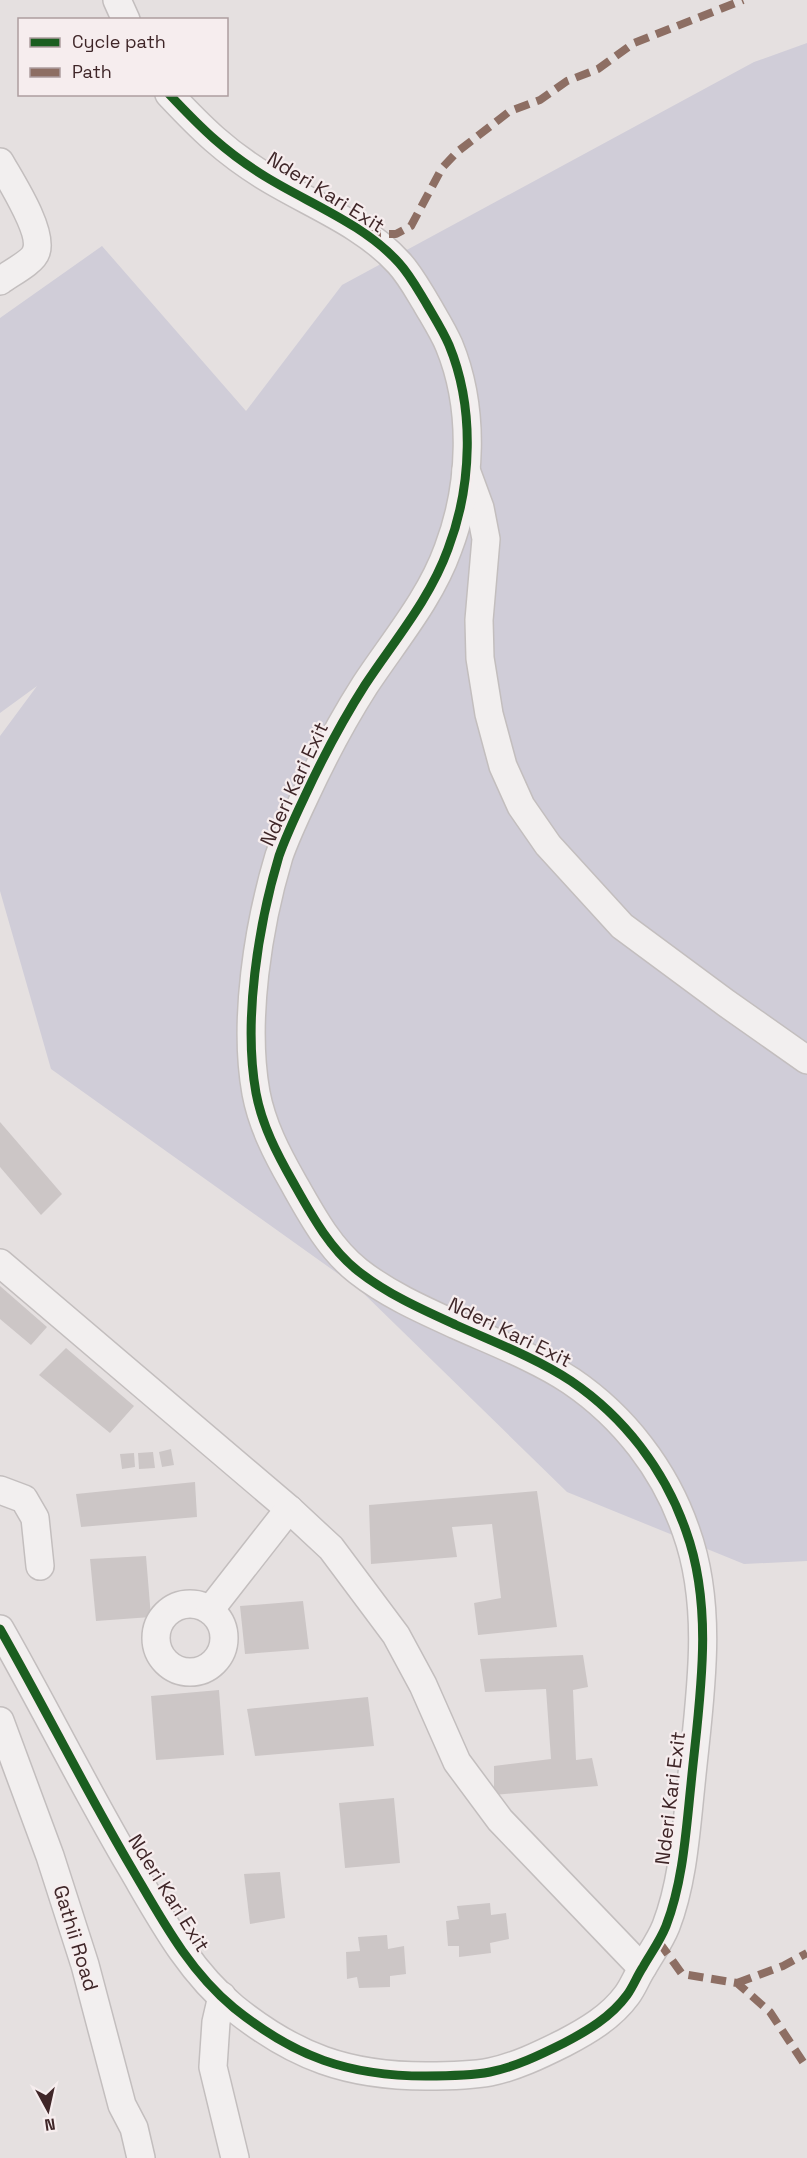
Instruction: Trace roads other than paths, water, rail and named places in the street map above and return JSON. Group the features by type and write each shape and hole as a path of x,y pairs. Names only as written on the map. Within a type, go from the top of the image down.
{"street":[{"path":"117,0 125,18"},
{"name":"Nderi Kari Exit","path":"0,1629 115,1839 181,1951 202,1978 222,1996 268,2032 312,2057 335,2066 363,2072 412,2076 454,2076 490,2072 535,2057 576,2037 604,2019 626,1997 659,1942 668,1922 675,1896 685,1842 703,1648 695,1562 686,1529 668,1489 647,1454 622,1423 585,1393 559,1375 381,1287 353,1268 320,1229 275,1149 260,1112 253,1071 252,1013 257,961 266,909 281,849 350,708 429,590 448,550 459,512 466,469 467,432 457,369 439,325 419,290 399,264 365,234 240,160 210,137 171,96"},
{"path":"0,162 28,214 38,239 36,252 30,260 0,281"},
{"path":"466,469 480,508 486,539 480,620 481,669 489,714 503,766 521,806 548,845 622,926 807,1060"},
{"path":"0,1263 290,1509 331,1548 396,1635 416,1671 457,1762 500,1820 642,1968"},
{"path":"0,1490 24,1499 35,1518 40,1566"},
{"path":"210,1610 290,1509"},
{"name":"Gathii Road","path":"0,1721 50,1856 85,1965 122,2105 134,2128 141,2158"},
{"path":"222,1996 216,2022 213,2067 234,2158"},
{"path":"128,2158 134,2128"}]}
